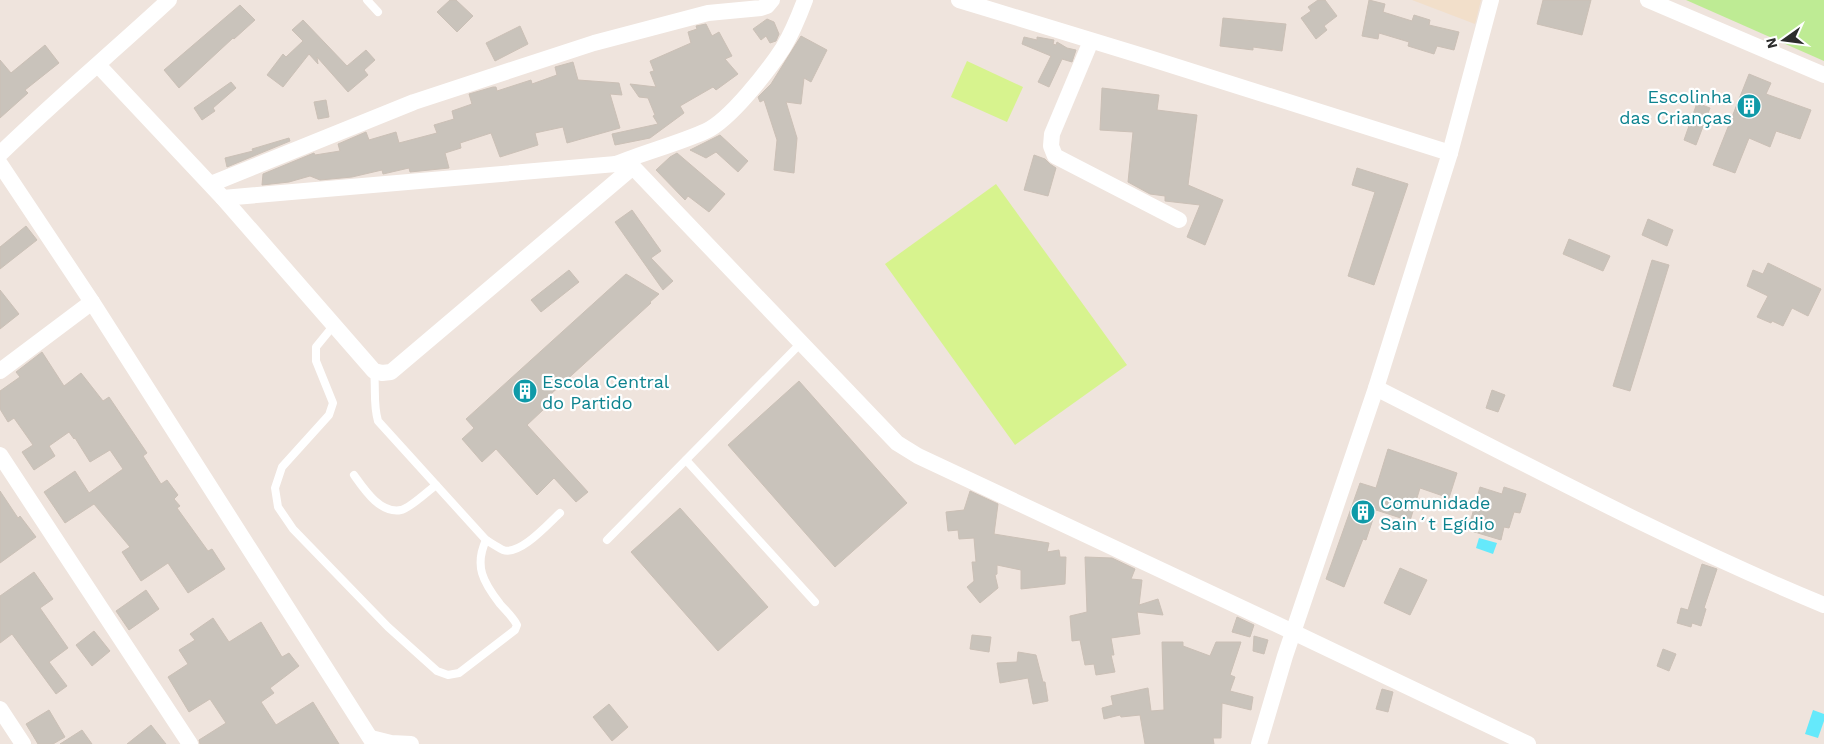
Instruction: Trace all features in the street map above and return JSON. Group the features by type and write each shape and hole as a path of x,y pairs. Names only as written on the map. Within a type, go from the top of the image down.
{"street":[{"path":"0,154 32,122 169,0"},
{"path":"211,184 368,119 423,99 594,43 708,13 760,8 767,6 772,0"},
{"path":"616,164 707,130 727,116 750,91 783,48 797,22 805,0"},
{"path":"959,0 1450,153"},
{"path":"1258,744 1376,388 1450,153 1491,0"},
{"path":"1648,0 1824,75"},
{"path":"1091,41 1052,134 1051,146 1055,156 1179,220"},
{"path":"98,65 211,184 374,371 382,373 391,372 633,167"},
{"path":"0,164 92,302 373,741 411,744"},
{"path":"223,198 616,164 633,167 897,442 918,456 1528,744"},
{"path":"0,370 92,302"},
{"path":"1376,388 1674,538 1824,606"},
{"path":"0,455 190,744"},
{"path":"0,709 22,744"}],"lane":[{"path":"367,0 378,12"},
{"path":"334,325 316,347 316,361 332,403 329,415 282,467 275,488 278,507 293,529 388,627 437,670 448,675 459,672 515,630 517,625 485,583 480,566 481,551 486,540"},
{"path":"606,540 801,343"},
{"path":"374,371 376,388 374,408 378,421 486,540 504,550 514,550 526,544 560,513"},
{"path":"686,460 815,602"},
{"path":"354,474 368,495 388,510 402,510 436,485"}],"shaded area":[{"path":"1412,0 1481,0 1475,24"}],"green space":[{"path":"1686,0 1824,0 1824,61"},
{"path":"967,61 1023,87 1007,122 951,97"},
{"path":"996,184 1127,365 1015,445 885,264"}],"water":[{"path":"1479,538 1497,543 1493,554 1476,548"},
{"path":"1813,710 1824,714 1824,721 1818,738 1805,734"}],"building":[{"path":"450,0 456,0 473,16 457,32 437,12"},
{"path":"1318,0 1325,0 1337,16 1324,26 1327,30 1316,39 1301,18 1311,11 1308,7"},
{"path":"1369,0 1385,4 1383,12 1412,21 1414,15 1430,20 1429,25 1459,32 1454,50 1437,46 1434,54 1408,46 1409,42 1379,33 1378,39 1362,36"},
{"path":"1543,0 1591,0 1582,35 1537,24"},
{"path":"240,5 255,20 179,88 164,70"},
{"path":"1223,18 1286,24 1282,51 1253,47 1253,50 1220,46"},
{"path":"767,19 774,22 779,34 776,41 770,43 766,36 761,40 753,29"},
{"path":"303,20 347,66 366,50 375,60 364,70 368,75 348,92 317,57 318,64 309,54 283,87 267,75 283,54 286,57 303,41 292,30"},
{"path":"706,24 712,36 719,32 732,56 725,59 738,74 716,90 713,87 680,106 684,113 650,138 615,145 612,134 658,124 653,116 655,115 648,98 639,97 630,84 656,87 650,72 654,71 650,61 691,43 688,32 697,29 696,26"},
{"path":"520,26 528,44 495,61 486,43"},
{"path":"801,36 827,50 811,82 804,78 801,104 786,102 797,138 794,173 774,170 777,140 764,100 760,102 758,97 771,84"},
{"path":"1024,37 1037,40 1037,37 1054,40 1053,44 1056,45 1057,42 1067,48 1076,50 1072,62 1062,59 1049,87 1038,82 1051,56 1022,44"},
{"path":"45,45 59,63 25,90 28,93 0,118 0,60 11,73"},
{"path":"573,62 578,80 619,83 622,95 610,94 620,128 567,143 563,127 535,133 538,145 500,157 491,133 460,143 461,148 445,153 449,168 410,172 409,168 383,174 382,170 352,177 320,180 310,176 289,182 262,185 263,174 314,153 315,155 340,151 338,144 366,132 369,140 396,132 399,143 437,133 434,125 454,119 452,111 472,104 469,94 493,87 496,87 497,91 531,80 532,84 557,75 555,67"},
{"name":"Escolinha das Crianças","path":"1749,74 1771,83 1766,94 1811,110 1800,139 1776,131 1770,147 1749,138 1735,173 1713,165"},
{"path":"231,82 236,88 213,108 215,111 202,120 194,108"},
{"path":"1102,88 1159,95 1157,110 1197,115 1188,185 1223,200 1205,245 1187,237 1200,205 1165,201 1165,196 1150,194 1128,182 1133,132 1100,130"},
{"path":"326,100 329,117 318,119 314,102"},
{"path":"1697,103 1710,108 1696,145 1684,140"},
{"path":"720,135 748,161 738,172 716,152 706,158 690,150"},
{"path":"289,138 290,141 227,167 225,158 253,151 252,149"},
{"path":"677,153 725,194 709,212 688,196 685,200 656,170"},
{"path":"1034,155 1045,159 1056,168 1048,196 1024,190"},
{"path":"1357,168 1408,184 1374,285 1348,276 1375,192 1352,185"},
{"path":"632,210 661,251 651,258 673,281 663,290 615,222"},
{"path":"1648,219 1673,230 1667,246 1642,235"},
{"path":"26,226 37,240 0,269 0,247"},
{"path":"1569,239 1610,256 1603,271 1563,254"},
{"path":"1652,260 1669,265 1630,391 1613,386"},
{"path":"1768,263 1821,289 1808,316 1792,308 1783,326 1757,317 1768,296 1747,286 1753,270 1763,274"},
{"path":"569,270 579,282 541,312 531,300"},
{"name":"Escola Central do Partido","path":"626,274 659,294 540,404 544,409 527,425 588,492 576,502 554,478 537,495 496,449 482,462 462,439 474,428 466,419"},
{"path":"0,290 19,314 0,329"},
{"path":"42,352 64,386 81,373 103,401 109,397 147,453 143,456 161,484 167,480 178,495 174,499 180,506 177,508 208,551 212,549 225,569 188,593 168,563 141,581 122,552 130,547 94,504 65,523 44,492 75,471 89,493 123,469 110,450 90,462 69,432 49,446 55,456 34,470 22,452 33,445 14,418 8,422 0,409 0,391 20,377 16,372"},
{"path":"799,381 907,503 835,567 728,445"},
{"path":"1492,390 1505,395 1498,412 1486,408"},
{"path":"1388,449 1457,473 1449,498 1420,488 1410,521 1376,510 1366,540 1363,539 1344,587 1326,579 1360,483 1376,488"},
{"path":"1480,487 1502,494 1504,487 1526,494 1520,513 1514,512 1509,528 1504,527 1501,540 1468,530"},
{"path":"0,491 18,518 20,516 36,537 0,563"},
{"path":"970,491 998,504 994,534 1049,543 1047,552 1059,550 1060,557 1066,557 1065,584 1021,589 1021,570 997,565 997,574 995,575 998,588 980,603 967,587 974,581 972,562 976,562 974,538 959,539 958,530 948,531 946,512 964,510"},
{"path":"680,508 768,607 718,651 631,552"},
{"path":"1085,557 1112,558 1135,569 1131,579 1142,580 1139,605 1158,599 1163,615 1137,612 1140,634 1111,638 1114,655 1111,655 1115,672 1096,675 1094,664 1085,665 1080,640 1072,641 1070,616 1087,612"},
{"path":"1702,564 1717,569 1704,608 1706,609 1701,626 1692,623 1691,627 1677,623 1681,608 1688,610"},
{"name":"Comunidade Sain´t Egídio","path":"1400,568 1427,580 1410,615 1384,603"},
{"path":"34,572 53,599 40,608 68,648 49,662 67,686 56,694 12,634 0,643 0,596"},
{"path":"146,590 159,609 129,630 116,611"},
{"path":"1237,617 1254,625 1250,637 1232,632"},
{"path":"213,618 229,642 261,622 282,657 289,653 299,666 270,688 274,693 261,702 276,725 313,702 339,744 200,744 199,740 226,723 210,699 189,712 168,677 188,664 179,650 195,640 190,634"},
{"path":"94,631 110,651 92,666 76,645"},
{"path":"972,635 991,637 989,652 970,649"},
{"path":"1254,636 1268,640 1264,654 1253,651"},
{"path":"1162,642 1183,642 1183,646 1210,656 1216,642 1241,642 1230,675 1235,677 1230,691 1253,697 1251,710 1222,703 1221,738 1213,738 1214,744 1145,744 1140,715 1121,717 1120,715 1104,719 1102,708 1113,705 1111,696 1148,688 1151,711 1164,710"},
{"path":"1663,649 1676,654 1669,671 1657,666"},
{"path":"1018,652 1036,655 1043,682 1045,682 1048,701 1033,704 1028,678 1000,683 997,663 1017,662"},
{"path":"1382,689 1393,692 1388,712 1376,709"},
{"path":"609,704 628,727 612,741 593,717"},
{"path":"49,710 65,737 53,744 38,744 26,724"},
{"path":"151,725 166,744 127,744"},
{"path":"82,730 92,744 60,744"}],"place":[{"name":"Escolinha das Crianças","path":"1749,106"},
{"name":"Escola Central do Partido","path":"525,391"},
{"name":"Comunidade Sain´t Egídio","path":"1363,512"}]}
